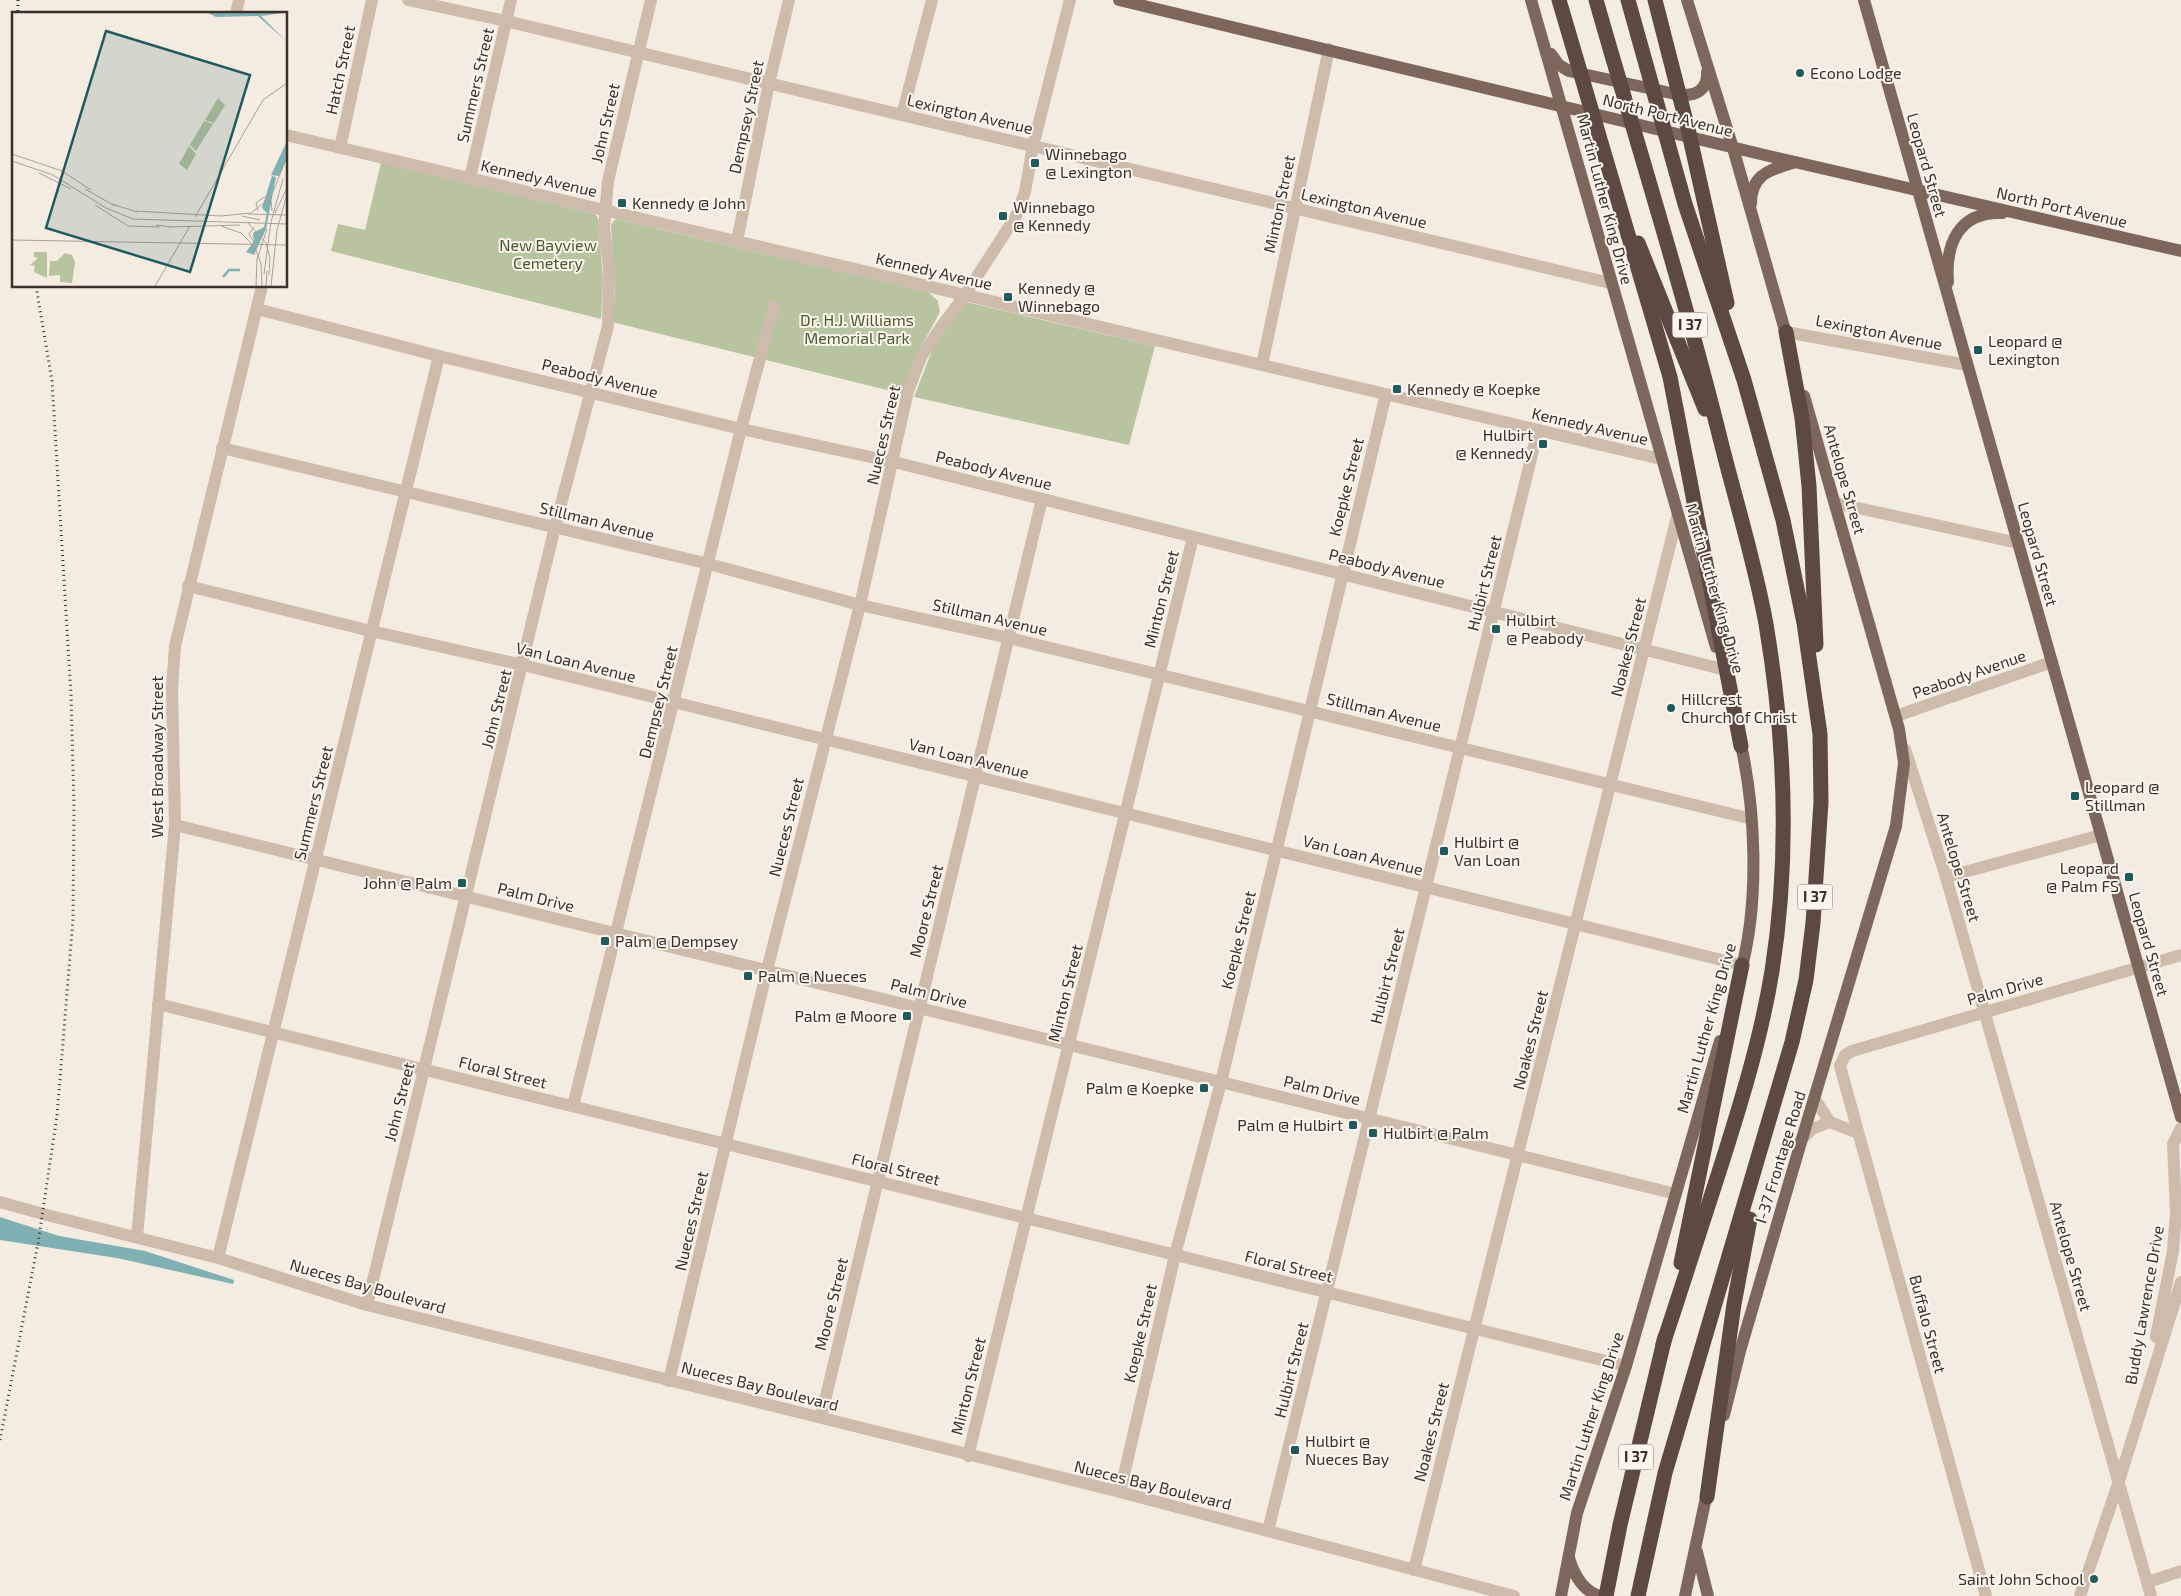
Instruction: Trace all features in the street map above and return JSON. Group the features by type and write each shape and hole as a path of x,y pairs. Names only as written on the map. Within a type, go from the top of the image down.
{"highway":[{"path":"1559,0 1670,377 1741,746"},
{"name":"I 37","path":"1596,0 1704,374 1738,503 1765,622 1778,710 1783,866 1772,971 1756,1047 1734,1124 1663,1344 1606,1596"},
{"name":"I 37","path":"1628,0 1685,204 1744,380 1783,520 1795,574 1820,734 1821,802 1813,923 1806,980 1792,1042 1665,1473 1639,1590"},
{"path":"1655,0 1703,194 1744,380"},
{"path":"1616,194 1640,248 1727,464"},
{"path":"1786,332 1802,418 1809,486 1820,734"},
{"path":"1663,1344 1742,965"},
{"path":"1707,1497 1743,1251 1779,1091"}],"main road":[{"name":"North Port Avenue","path":"1118,0 1329,49 1733,148 2181,251"},
{"name":"Martin Luther King Drive","path":"1531,0 1563,106 1610,283 1722,669 1741,746 1752,819 1750,918 1742,965 1626,1366 1577,1513 1561,1596"},
{"name":"Antelope Street","path":"1687,0 1733,148 1898,722"},
{"name":"Leopard Street","path":"1864,0 2181,1117"},
{"path":"1543,38 1558,65 1569,71 1680,95 1691,96 1699,93 1706,85 1707,66"},
{"path":"1750,208 1751,193 1760,177 1795,162"},
{"path":"1956,326 1947,273 1950,251 1959,230 1973,218 1986,214 2024,214"},
{"name":"I-37 Frontage Road","path":"1685,1594 1740,1351 1801,1140 1896,826 1904,764 1898,722"},
{"path":"1696,1548 1708,1596"},
{"path":"1569,1556 1581,1584 1588,1592 1598,1596"}],"street":[{"name":"Hatch Street","path":"340,148 372,0"},
{"name":"Lexington Avenue","path":"408,0 506,21 1610,283"},
{"name":"Summers Street","path":"470,178 511,0"},
{"name":"John Street","path":"367,1305 523,666 555,527 608,326 609,269 604,227 608,181 651,0"},
{"name":"Dempsey Street","path":"737,241 769,84 789,0"},
{"path":"902,115 932,0"},
{"name":"Nueces Street","path":"669,1381 767,970 860,605 894,462 908,390 921,357 940,327 965,295 1016,216 1025,192 1033,146 1070,0"},
{"name":"Minton Street","path":"1262,365 1329,49"},
{"name":"Kennedy Avenue","path":"288,135 1661,459"},
{"name":"West Broadway Street","path":"137,1237 175,825 172,689 175,646 262,288"},
{"name":"Dempsey Street","path":"574,1106 741,429 774,306"},
{"name":"Peabody Avenue","path":"257,309 439,356 741,429 894,462 1722,669"},
{"name":"Lexington Avenue","path":"1786,332 1967,365"},
{"name":"Summers Street","path":"218,1258 439,356"},
{"name":"Koepke Street","path":"1120,1492 1175,1255 1220,1082 1310,711 1341,574 1386,394"},
{"name":"Hulbirt Street","path":"1268,1530 1538,430"},
{"name":"Stillman Avenue","path":"222,448 709,564 860,605 1160,674 1752,819"},
{"name":"Moore Street","path":"821,1417 1042,499"},
{"path":"1835,503 2018,543"},
{"name":"Noakes Street","path":"1414,1570 1677,517"},
{"name":"Minton Street","path":"968,1456 1194,537"},
{"name":"Van Loan Avenue","path":"188,586 976,776 1742,965"},
{"name":"Peabody Avenue","path":"1898,722 2052,662"},
{"name":"Antelope Street","path":"1898,722 1946,877 2151,1596"},
{"name":"Palm Drive","path":"175,825 1676,1194"},
{"path":"1946,877 2101,835"},
{"name":"Palm Drive","path":"1842,1060 1852,1051 2181,955"},
{"name":"Floral Street","path":"158,1004 1626,1366"},
{"name":"Buffalo Street","path":"1842,1060 1840,1066 1841,1075 1986,1596"},
{"path":"1814,1098 1830,1122 1858,1133"},
{"path":"1801,1140 1812,1129 1830,1122"},
{"name":"Buddy Lawrence Drive","path":"2143,1400 2175,1254 2176,1196 2173,1144 2181,1128"},
{"name":"Nueces Bay Boulevard","path":"0,1202 218,1258 367,1305 821,1417 968,1456 1120,1492 1514,1596"},
{"path":"2175,1254 2181,1268"},
{"name":"Buddy Lawrence Drive","path":"2080,1596 2119,1481 2181,1282"},
{"path":"2148,1582 2181,1571"}],"green space":[{"name":"New Bayview Cemetery","path":"381,163 595,214 598,218 603,280 601,319 331,251 338,224 365,230"},
{"name":"Dr. H.J. Williams Memorial Park","path":"616,219 928,292 938,301 940,312 914,360 903,394 612,322 615,293 611,224"},
{"path":"966,302 1155,346 1129,445 914,397 933,348"}],"water":[{"path":"0,1217 59,1236 145,1251 234,1280 233,1284 117,1258 0,1240"}],"railway":[{"path":"18,0 18,12"},
{"path":"0,1440 38,1243 57,1116 73,919 74,805 71,695 52,381 36,288"}],"place":[{"name":"Econo Lodge","path":"1800,73"},
{"name":"Winnebago @ Lexington","path":"1035,163"},
{"name":"Kennedy @ John","path":"622,203"},
{"name":"Winnebago @ Kennedy","path":"1003,216"},
{"name":"Kennedy @ Winnebago","path":"1008,297"},
{"name":"Leopard @ Lexington","path":"1978,350"},
{"name":"Kennedy @ Koepke","path":"1397,389"},
{"name":"Hulbirt @ Kennedy","path":"1543,444"},
{"name":"Hulbirt @ Peabody","path":"1496,629"},
{"name":"Hillcrest Church of Christ","path":"1671,708"},
{"name":"Leopard @ Stillman","path":"2075,796"},
{"name":"Hulbirt @ Van Loan","path":"1444,851"},
{"name":"Leopard @ Palm FS","path":"2129,877"},
{"name":"John @ Palm","path":"462,883"},
{"name":"Palm @ Dempsey","path":"605,941"},
{"name":"Palm @ Nueces","path":"748,976"},
{"name":"Palm @ Moore","path":"907,1016"},
{"name":"Palm @ Koepke","path":"1204,1088"},
{"name":"Palm @ Hulbirt","path":"1353,1125"},
{"name":"Hulbirt @ Palm","path":"1373,1133"},
{"name":"Hulbirt @ Nueces Bay","path":"1295,1450"},
{"name":"Saint John School","path":"2094,1579"}]}
